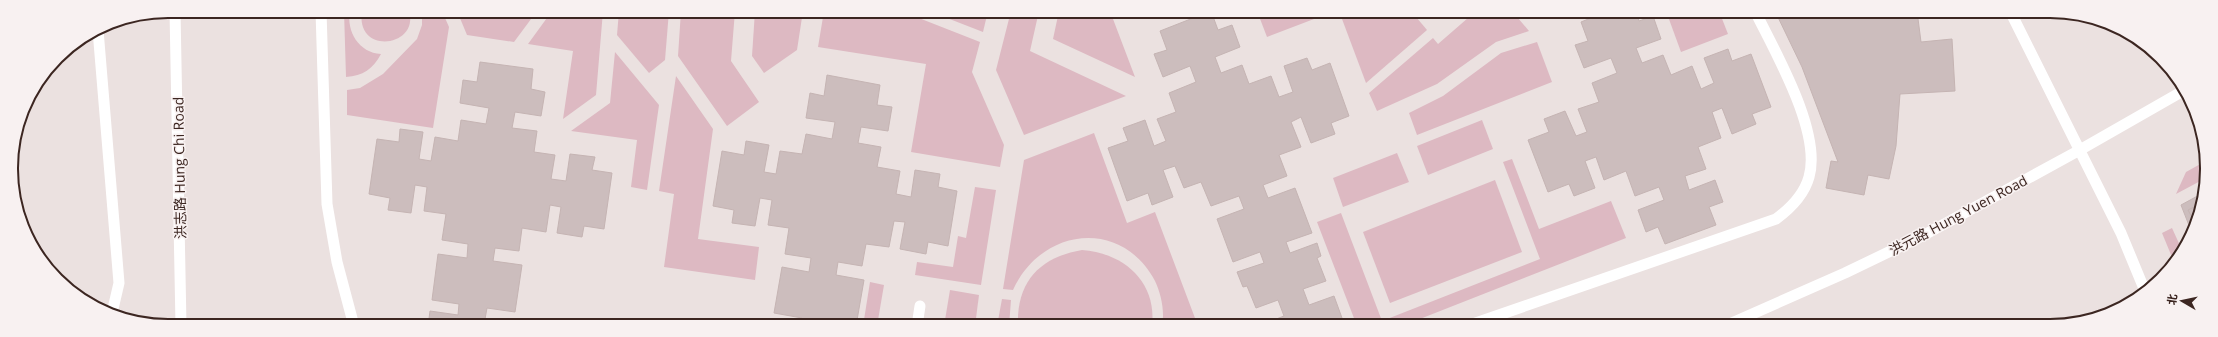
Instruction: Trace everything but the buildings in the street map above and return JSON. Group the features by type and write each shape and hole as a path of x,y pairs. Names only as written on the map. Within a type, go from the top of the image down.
{"street":[{"name":"洪志路 Hung Chi Road","path":"175,18 182,319"},
{"path":"321,18 327,204 337,262 352,319"},
{"path":"1494,319 1776,219 1796,202 1809,177 1811,145 1786,74 1758,18"},
{"path":"2013,18 2078,151 2121,233 2143,286"},
{"path":"98,36 120,284 113,309"},
{"name":"洪元路 Hung Yuen Road","path":"1741,319 1845,273 1926,234 2078,151 2180,93"},
{"path":"918,319 920,306"}],"shaded area":[{"path":"344,18 349,18 352,33 360,45 373,53 381,54 375,64 367,71 358,75 346,77"},
{"path":"362,18 410,18 410,23 405,33 397,39 387,41 377,40 368,35 362,25"},
{"path":"422,18 445,18 449,27 433,128 347,115 347,90 360,88 383,74 417,39 422,25"},
{"path":"460,18 532,18 514,42 467,35"},
{"path":"547,18 602,18 596,95 563,119 573,51 528,44"},
{"path":"618,18 668,18 665,60 649,73 617,35"},
{"path":"681,18 734,18 731,61 759,102 727,126 678,56"},
{"path":"755,18 802,18 797,50 764,73 752,56"},
{"path":"823,18 919,18 980,42 972,72 1004,145 1000,167 911,152 926,64 818,47"},
{"path":"947,18 986,18 983,32"},
{"path":"1009,18 1037,18 1030,51 1126,96 1024,135 996,70"},
{"path":"1058,18 1115,18 1113,19 1135,77 1053,39"},
{"path":"1260,18 1317,18 1267,37"},
{"path":"1342,18 1417,18 1427,30 1366,83"},
{"path":"1468,18 1518,18 1529,31 1496,42 1437,84 1377,111 1369,93 1433,38 1438,44"},
{"path":"1669,18 1722,18 1728,34 1681,52"},
{"path":"1537,42 1552,82 1417,135 1409,113 1443,96 1501,53"},
{"path":"615,52 659,105 647,190 631,187 637,140 571,131 610,103"},
{"path":"676,76 713,129 698,239 759,247 755,280 664,267 674,194 659,191"},
{"path":"1482,120 1493,149 1428,175 1417,146"},
{"path":"1094,133 1127,223 1155,212 1195,319 1163,319 1162,303 1159,291 1155,281 1140,260 1122,247 1103,239 1082,238 1061,243 1042,253 1026,269 1013,290 1003,289 1024,160"},
{"path":"1397,153 1409,182 1343,207 1333,178"},
{"path":"1512,159 1539,229 1611,201 1626,238 1420,319 1387,319 1540,259 1503,162"},
{"path":"2200,164 2200,181 2176,194 2186,172"},
{"path":"1495,180 1522,252 1390,303 1363,232"},
{"path":"975,187 996,190 981,285 915,275 917,262 953,267 958,236 966,238"},
{"path":"1341,213 1381,319 1354,319 1317,222"},
{"path":"2172,228 2180,245 2172,256 2162,233"},
{"path":"1082,250 1097,252 1111,257 1134,272 1143,283 1149,296 1152,319 1018,319 1018,310 1026,284 1043,266 1067,253"},
{"path":"870,282 884,285 878,319 864,319"},
{"path":"950,290 979,295 976,319 945,319"},
{"path":"1002,299 1011,300 1010,319 998,319"}]}
